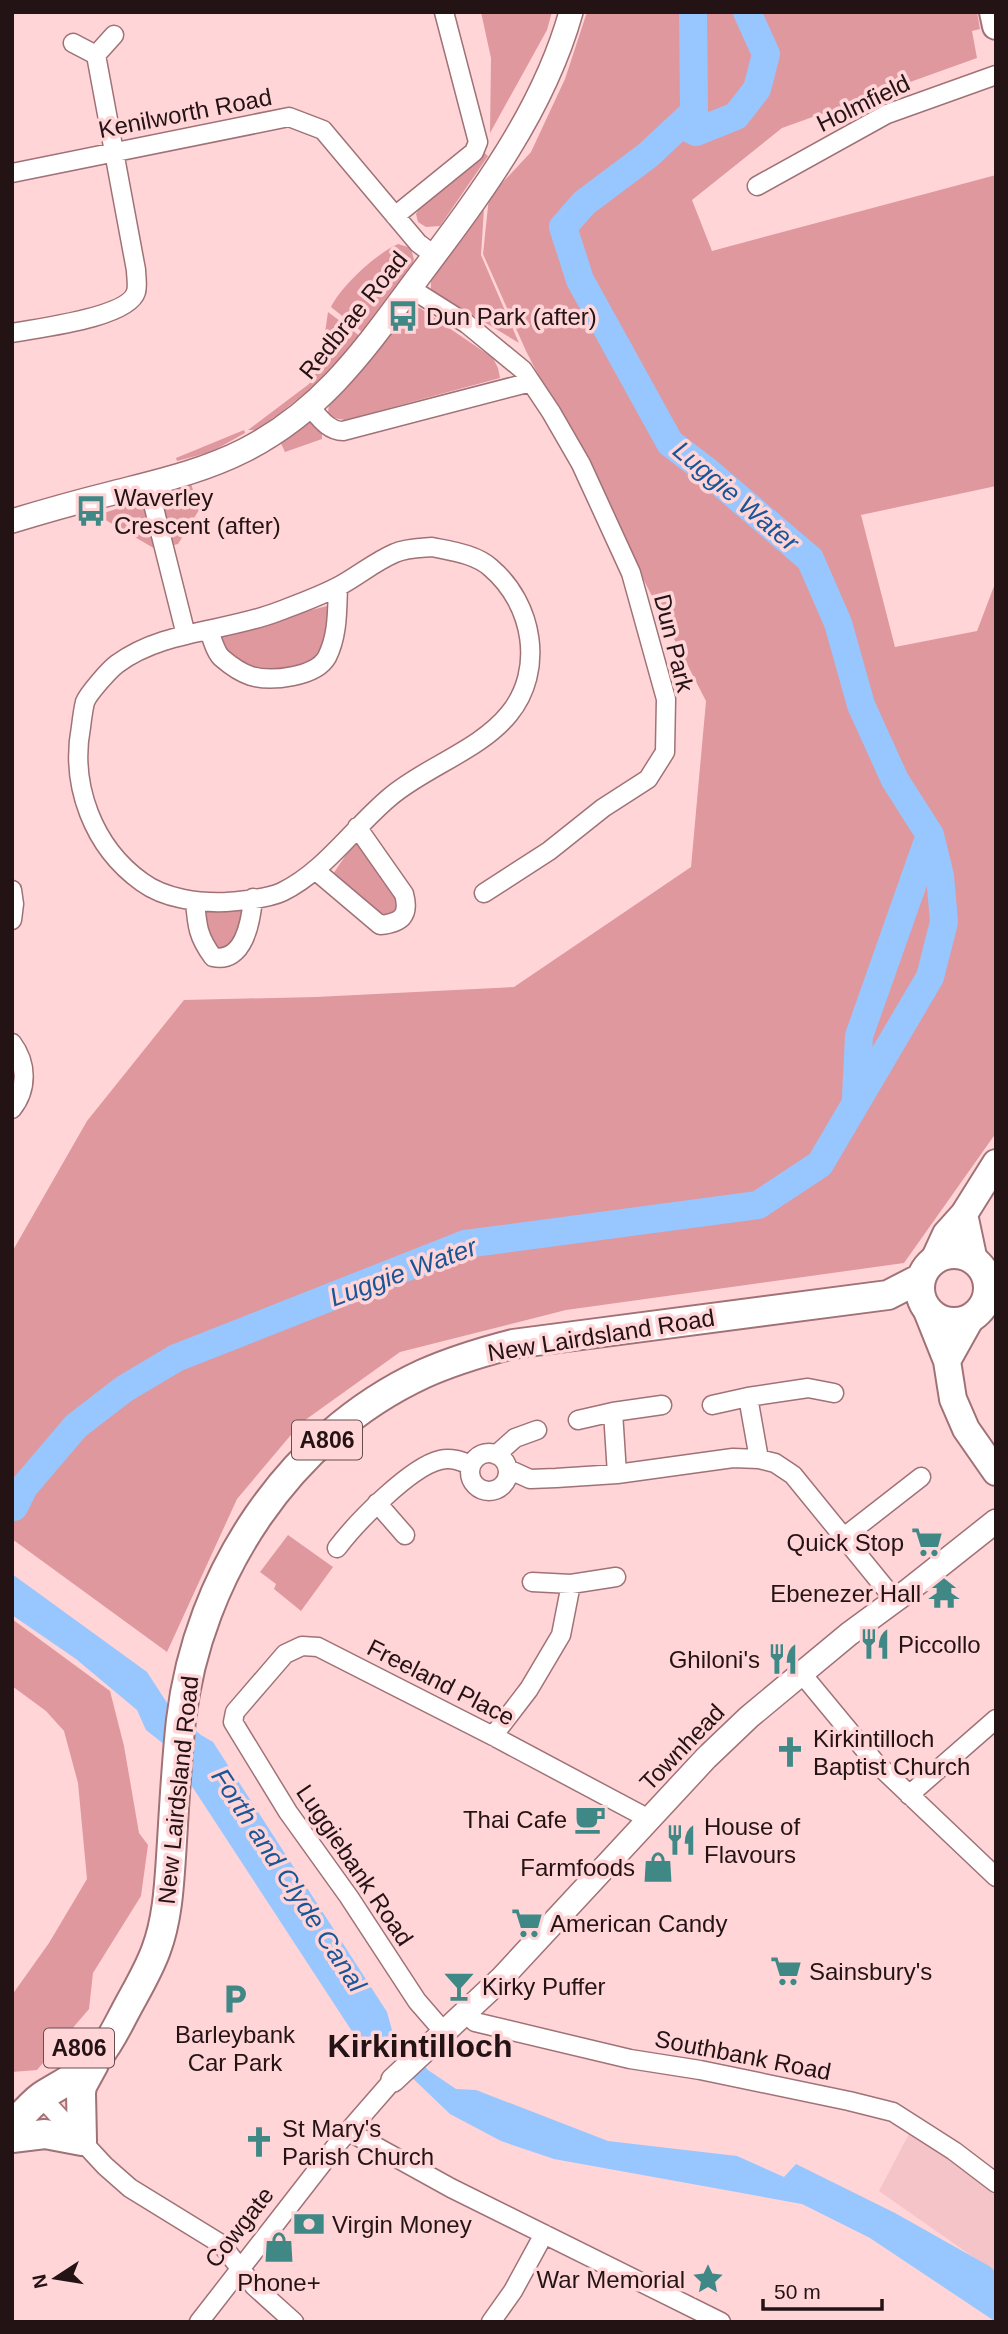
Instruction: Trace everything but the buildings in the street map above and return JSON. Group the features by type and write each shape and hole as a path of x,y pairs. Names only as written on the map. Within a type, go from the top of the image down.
{"main road":[{"path":"993,12 996,26"},
{"path":"996,1163 964,1214 946,1234 919,1289 947,1361 953,1399 966,1429 996,1472"},
{"path":"947,1361 984,1306 988,1287 983,1263 964,1214"},
{"path":"928,1269 954,1254 983,1263"},
{"name":"New Lairdsland Road","path":"41,2097 65,2084 97,2058 112,2037 144,1979 162,1931 169,1888 181,1721 196,1647 214,1594 239,1546 260,1513 291,1475 324,1442 360,1412 407,1383 466,1357 513,1344 888,1295 928,1269"},
{"name":"New Lairdsland Road","path":"888,1295 926,1308"},
{"path":"926,1308 940,1320 948,1322 964,1321 984,1306"},
{"name":"New Lairdsland Road","path":"41,2097 53,2072 96,2032 127,2008"},
{"path":"12,2138 45,2134 82,2141 82,2086 97,2058"},
{"name":"A806","path":"12,2126 41,2097"}],"street":[{"path":"395,216 474,152 478,142 444,12"},
{"name":"Redbrae Road","path":"12,520 210,465 246,449 310,407 343,376 476,201 512,146 543,86 571,12"},
{"path":"96,55 114,35"},
{"path":"73,43 96,55"},
{"path":"12,332 112,312 127,304 136,293 136,270 96,55"},
{"name":"Holmfield","path":"757,186 887,114 996,75"},
{"name":"Kenilworth Road","path":"12,173 289,117 323,130 418,243 435,256"},
{"name":"Dun Park","path":"411,288 467,324 523,370 531,382 581,464 631,573 666,699 665,752 648,779 484,893"},
{"path":"310,407 330,428 343,431 531,382"},
{"path":"148,484 186,635"},
{"path":"432,547 463,554 490,566 509,589 523,611 529,640 530,666 523,691 508,715 487,734 393,794 356,827 315,870 280,893 228,902 195,901 166,894 143,883 113,855 92,822 83,801 77,772 77,745 86,699 115,665 152,645 209,630 274,614 338,587 397,552 432,547"},
{"path":"209,630 220,657 250,676 275,679 301,674 319,666 326,658 337,629 338,587"},
{"path":"315,870 380,925 402,918 407,905 404,894 356,827"},
{"path":"12,890 12,920"},
{"path":"195,901 197,926 202,943 213,957 223,960 233,955 246,933 251,919 253,898"},
{"path":"12,1043 23,1064 24,1075 20,1094 12,1109"},
{"path":"712,1405 808,1388 834,1393"},
{"path":"748,1397 759,1459"},
{"path":"578,1420 662,1405"},
{"path":"613,1412 617,1474"},
{"path":"496,1455 515,1438 537,1430"},
{"path":"485,1454 496,1455 502,1458 508,1469 508,1476 502,1487 484,1491 478,1488 471,1478 471,1465 485,1454"},
{"path":"508,1469 530,1479 617,1474 733,1458 775,1463 793,1475 894,1600"},
{"path":"337,1548 353,1526 377,1503 429,1464 455,1459 471,1465"},
{"path":"844,1537 921,1476"},
{"path":"377,1503 405,1535"},
{"name":"Townhead","path":"438,2036 536,1942 706,1758 749,1717 996,1521"},
{"path":"532,1582 571,1584 616,1577"},
{"path":"493,1736 529,1689 561,1635 571,1584"},
{"name":"Freeland Place","path":"233,1722 235,1712 285,1654 302,1647 318,1647 649,1819"},
{"path":"802,1674 874,1761 996,1877"},
{"path":"909,1795 996,1719"},
{"name":"Luggiebank Road","path":"233,1722 288,1812 349,1897 438,2036"},
{"name":"Southbank Road","path":"465,2013 475,2022 630,2059 700,2070 893,2112 954,2151 996,2183"},
{"name":"Cowgate","path":"200,2322 348,2131 393,2080 438,2036"},
{"path":"41,2097 130,2188 221,2244 254,2286 294,2322"},
{"path":"348,2131 439,2182 722,2322"},
{"path":"491,2322 513,2291 544,2234"}],"shaded area":[{"path":"481,12 552,12 547,30 490,133 491,58"},
{"path":"587,12 977,12 980,29 972,31 977,58 782,128 692,200 712,251 996,175 996,486 861,515 895,647 977,631 996,581 996,1133 904,1263 566,1310 400,1352 301,1423 237,1499 167,1652 12,1539 12,1252 87,1121 184,1000 316,997 514,987 691,867 706,701 526,351 483,254 489,197 531,152 565,79"},
{"path":"482,151 488,156 440,226 426,227 418,222 416,214 422,204"},
{"path":"484,209 481,255 519,343 431,290 434,273"},
{"path":"398,244 411,248 414,260 362,332 331,307 360,271"},
{"path":"413,307 420,308 493,358 500,378 345,420 334,418 328,413 329,403"},
{"path":"328,312 360,336 321,380 279,414 255,430 248,430 309,384 320,367"},
{"path":"304,420 322,427 322,439 285,452 278,437"},
{"path":"244,430 245,433 211,452 177,461 176,458"},
{"path":"190,480 199,510 178,544 174,545 162,503 170,488"},
{"path":"139,502 145,505 157,550 97,515"},
{"path":"331,605 322,659 311,666 255,673 224,654 217,634"},
{"path":"354,843 361,843 400,901 400,910 386,920 331,877"},
{"path":"203,911 246,911 233,950 211,951"},
{"path":"288,1535 333,1567 301,1611 274,1589 276,1584 260,1572"},
{"path":"12,1619 110,1691 124,1746 139,1833 148,1845 141,1896 93,1973 89,2009 37,2070 12,2072 12,1995 49,1943 87,1879 78,1783 64,1731 46,1711 12,1686"},
{"path":"910,2132 996,2192 996,2273 879,2191"}],"water":[{"name":"Forth and Clyde Canal","path":"12,1574 147,1672 171,1709 213,1742 387,2012 392,2030 428,2070 456,2089 476,2090 608,2141 737,2156 784,2177 796,2164 895,2213 989,2266 996,2272 996,2322 870,2238 802,2204 554,2159 501,2141 450,2114 381,2048 359,2042 165,1745 146,1730 137,1710 76,1659 12,1615"}],"waterway":[{"name":"Luggie Water","path":"14,1507 24,1487 76,1426 124,1389 176,1358 465,1244 758,1205 820,1164 930,977 944,922 940,876 930,835 895,780 861,705 838,623 810,559 670,443 580,280 563,227 584,203 648,155 694,112 693,12"},
{"name":"Luggie Water","path":"682,124 696,132 736,116 757,89 766,54 747,12"},
{"name":"Luggie Water","path":"856,1096 859,1036 930,835"}],"place":[{"name":"Dun Park (after)","path":"403,316"},
{"name":"Waverley Crescent (after)","path":"91,511"},
{"name":"Quick Stop","path":"927,1542"},
{"name":"Ebenezer Hall","path":"944,1593"},
{"name":"Piccollo","path":"875,1644"},
{"name":"Ghiloni's","path":"783,1659"},
{"name":"Kirkintilloch Baptist Church","path":"790,1752"},
{"name":"Thai Cafe","path":"590,1819"},
{"name":"House of Flavours","path":"681,1840"},
{"name":"Farmfoods","path":"658,1867"},
{"name":"American Candy","path":"527,1923"},
{"name":"Sainsbury's","path":"786,1971"},
{"name":"Kirky Puffer","path":"459,1986"},
{"name":"Barleybank Car Park","path":"235,1999"},
{"name":"St Mary's Parish Church","path":"259,2142"},
{"name":"Virgin Money","path":"309,2224"},
{"name":"Phone+","path":"279,2247"},
{"name":"War Memorial","path":"708,2279"}],"district":[{"name":"Kirkintilloch","path":"420,2046"}]}
